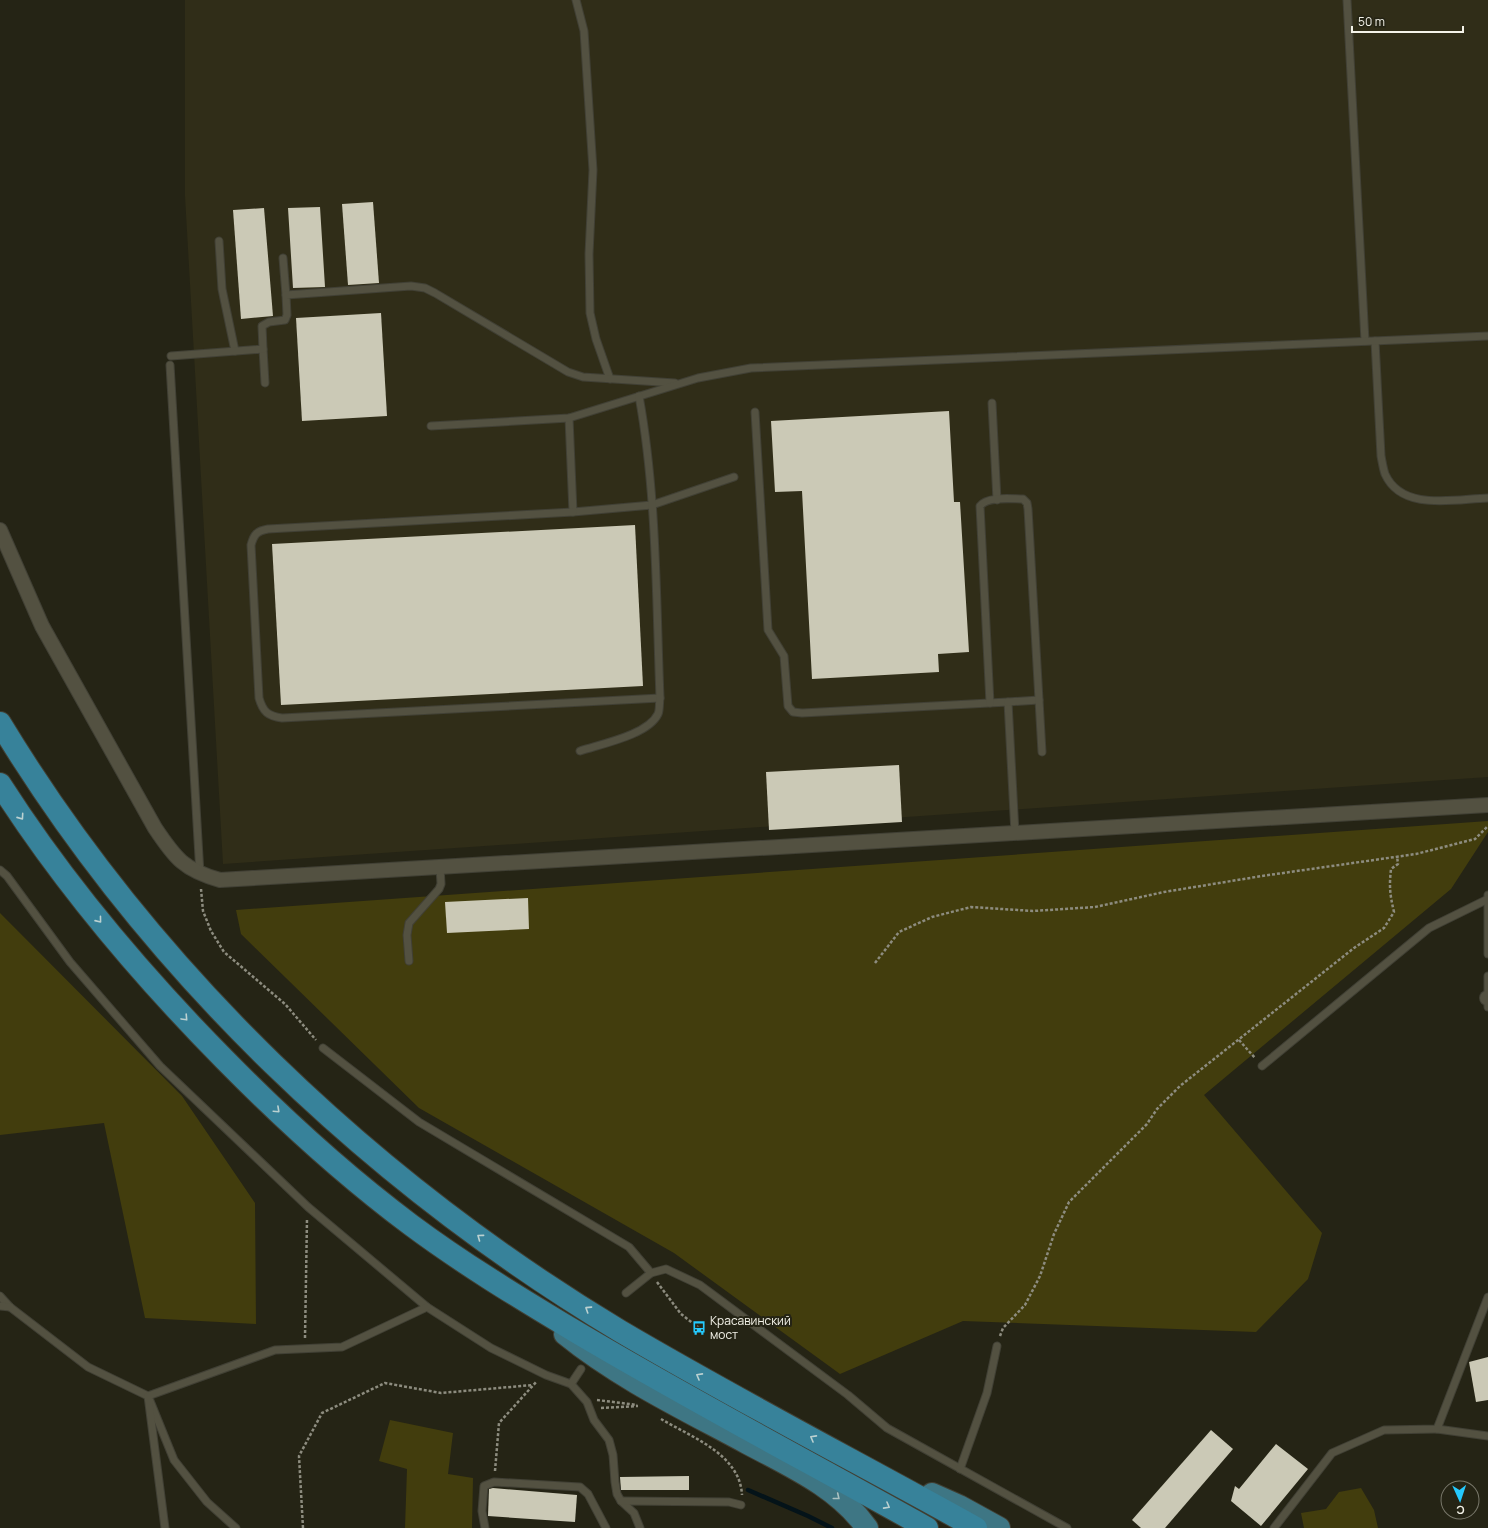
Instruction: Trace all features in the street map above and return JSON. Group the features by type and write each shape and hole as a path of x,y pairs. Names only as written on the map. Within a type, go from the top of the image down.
{"highway":[{"path":"0,722 64,820 125,901 194,981 233,1022 329,1116 380,1160 431,1201 535,1275 618,1329 698,1375 976,1528"},
{"path":"0,784 42,846 102,923 172,1004 248,1084 359,1185 412,1226 518,1297 639,1368 927,1528"}],"main road":[{"path":"518,1297 576,1343 613,1368 822,1486 852,1510 867,1528"},
{"path":"732,1435 804,1459"},
{"path":"848,1457 959,1506 999,1528"}],"street":[{"path":"0,530 42,626 155,828 174,856 200,874 220,880 1488,805"}],"lane":[{"path":"576,0 584,31 592,170 589,254 590,313 596,340 610,379"},
{"path":"1347,0 1365,341"},
{"path":"219,241 222,289 235,351"},
{"path":"265,383 262,349 262,326 265,323 285,320 287,315 283,258"},
{"path":"286,295 411,286 425,288 568,372 583,377 679,384"},
{"path":"431,426 569,418 698,378 751,368 1488,336"},
{"path":"1375,341 1381,456 1385,474 1395,488 1409,498 1430,501 1488,498"},
{"path":"171,356 262,349"},
{"path":"170,365 200,874"},
{"path":"580,751 635,733 650,724 658,713 660,698 652,505 646,434 639,396"},
{"path":"992,403 997,500"},
{"path":"756,412 768,630 784,656 788,706 793,712 802,714 1039,700"},
{"path":"569,418 573,512"},
{"path":"660,698 282,718 270,716 262,708 260,698 252,545 253,536 258,531 268,529 573,512 652,505 734,477"},
{"path":"990,703 979,511 982,502 1023,499 1027,503 1042,752"},
{"path":"1008,702 1015,833"},
{"path":"409,961 407,935 409,923 439,889 441,884 440,867"},
{"path":"0,870 7,876 70,962 160,1066 308,1207 427,1307 491,1348 546,1375 571,1384 590,1408 594,1420 609,1440 612,1447 615,1488 621,1500 634,1513 640,1528"},
{"path":"1488,895 1488,954"},
{"path":"1262,1066 1429,928 1488,899"},
{"path":"1488,976 1488,1001"},
{"path":"323,1048 420,1122 629,1246 651,1274"},
{"path":"626,1293 651,1274 666,1269 700,1285 848,1395 886,1428 1067,1528"},
{"path":"0,1296 10,1307 88,1367 148,1396 174,1460 207,1502 236,1528"},
{"path":"1437,1429 1488,1297"},
{"path":"0,1306 10,1307"},
{"path":"148,1396 275,1350 342,1347 427,1307"},
{"path":"960,1469 987,1393 997,1346"},
{"path":"571,1384 581,1369"},
{"path":"148,1396 165,1528"},
{"path":"1274,1528 1332,1453 1384,1430 1437,1429 1488,1436"},
{"path":"485,1528 482,1510 484,1486 494,1482 580,1487 588,1494 606,1528"},
{"path":"621,1500 729,1502 740,1505"}],"path":[{"path":"875,963 899,932 932,917 971,907 1034,911 1095,907 1164,892 1239,879 1397,856 1475,839 1488,826"},
{"path":"997,1346 1004,1328 1025,1305 1040,1276 1054,1234 1069,1202 1147,1124 1157,1108 1180,1086 1354,948 1384,928 1394,912 1389,894 1389,881 1391,869 1398,864 1397,856"},
{"path":"200,874 203,911 210,931 224,952 285,1004 323,1048"},
{"path":"1239,1040 1262,1066"},
{"path":"305,1349 308,1207"},
{"path":"651,1274 682,1314 699,1328"},
{"path":"303,1528 299,1456 322,1412 385,1383 441,1393 533,1385 499,1423 494,1482"},
{"path":"581,1395 598,1400 642,1406 590,1408"},
{"path":"660,1419 726,1459 733,1466 740,1485 740,1505"}],"shaded area":[{"path":"185,0 1488,0 1488,777 223,864 185,196"},
{"path":"1488,821 1488,832 1451,889 1204,1095 1322,1233 1308,1279 1256,1332 963,1321 840,1374 674,1253 419,1108 241,934 236,910"},
{"path":"0,913 182,1096 255,1203 256,1324 145,1318 104,1123 0,1135"},
{"path":"390,1420 453,1433 448,1474 473,1478 472,1528 405,1528 407,1469 379,1461"},
{"path":"1361,1488 1374,1510 1378,1528 1304,1528 1301,1513 1326,1509 1339,1492"}],"building":[{"path":"373,202 379,283 348,285 342,204"},
{"path":"320,207 325,287 293,288 288,208"},
{"path":"264,208 273,316 241,319 233,210"},
{"path":"381,313 387,416 302,421 296,318"},
{"path":"949,411 954,502 960,502 969,652 938,654 939,672 812,679 802,491 775,492 771,421"},
{"path":"635,525 643,686 281,705 272,544"},
{"path":"899,765 902,822 769,830 766,772"},
{"path":"528,898 529,929 447,933 445,902"},
{"path":"1488,1357 1488,1400 1476,1402 1469,1362"},
{"path":"1211,1430 1233,1449 1165,1528 1141,1528 1132,1520"},
{"path":"1276,1444 1308,1469 1261,1526 1231,1501 1235,1486 1239,1489"},
{"path":"689,1476 689,1490 621,1490 620,1477"},
{"path":"493,1488 577,1495 575,1522 488,1516 489,1489"}],"waterway":[{"path":"748,1490 832,1528"}],"place":[{"name":"Красавинский мост","path":"699,1328"}]}
